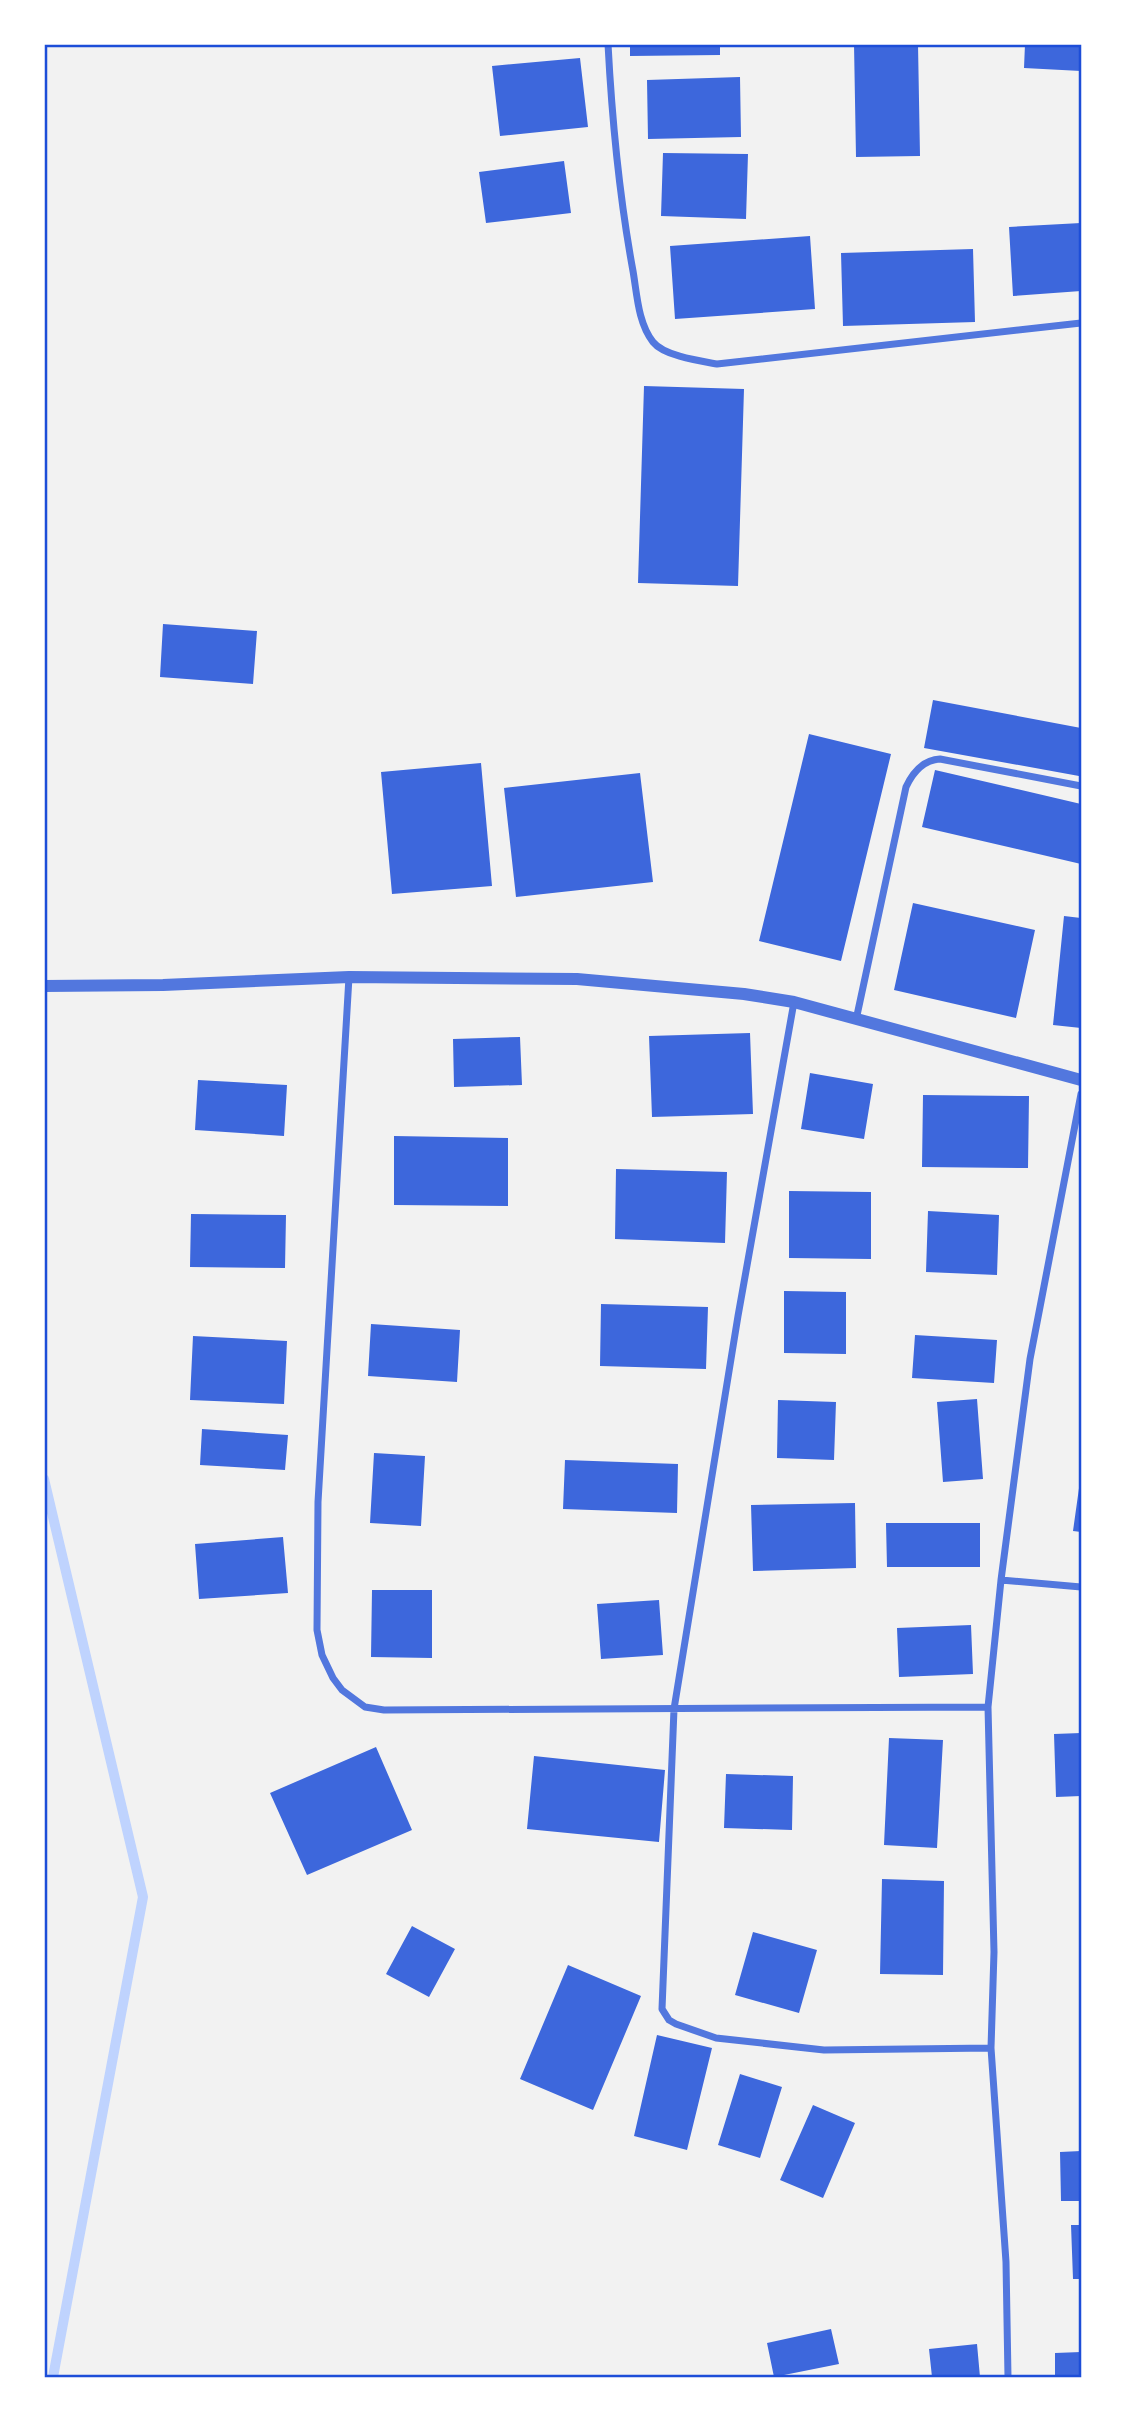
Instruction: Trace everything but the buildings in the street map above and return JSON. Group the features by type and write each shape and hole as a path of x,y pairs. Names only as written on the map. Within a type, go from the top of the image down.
{"street":[{"path":"608,44 621,202 643,326 654,345 672,354 717,365 1081,323"},
{"path":"856,1020 906,787 917,769 940,759 1081,786"},
{"path":"44,986 163,985 349,977 577,979 744,994 794,1002 1081,1080"},
{"path":"349,977 318,1502 317,1630 323,1655 333,1678 352,1699 365,1707 384,1710 988,1707"},
{"path":"794,1002 674,1709 662,2009 669,2020 716,2039 824,2050 991,2048"},
{"path":"1008,2377 1006,2262 991,2048 994,1952 988,1707 1001,1580 1030,1359 1081,1094"},
{"path":"1001,1580 1081,1587"}],"waterway":[{"path":"44,1479 143,1897 53,2377"}]}
